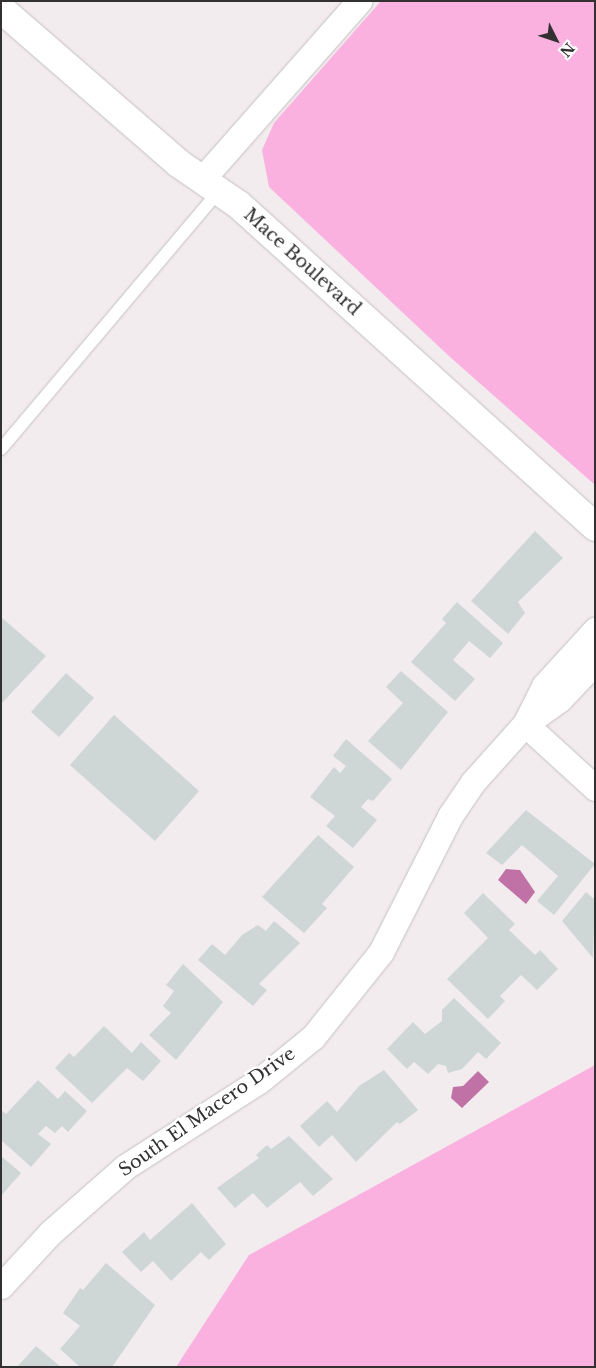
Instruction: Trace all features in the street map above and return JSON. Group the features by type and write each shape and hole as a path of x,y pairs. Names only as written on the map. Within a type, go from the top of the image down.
{"street":[{"path":"212,183 359,1"},
{"name":"Mace Boulevard","path":"1,9 178,163 212,183 595,527"},
{"name":"South El Macero Drive","path":"1,1286 57,1226 125,1167 259,1081 313,1037 381,952 461,798 525,724 544,686 595,630"},
{"name":"South El Macero Drive","path":"525,724 560,700 595,662"},
{"path":"525,724 595,788"}],"lane":[{"path":"1,449 212,183"}],"shaded area":[{"path":"381,1 595,1 595,485 450,357 269,187 262,150 274,123"},
{"path":"506,869 520,870 535,892 526,904 498,880"},
{"path":"595,1065 595,1367 176,1367 249,1255"},
{"path":"478,1071 489,1082 462,1108 451,1098 453,1087 463,1086"}],"building":[{"path":"535,531 563,558 518,602 525,613 508,634 471,601"},
{"path":"457,602 503,643 490,658 469,641 453,660 475,679 455,701 411,662 446,623 442,619"},
{"path":"1,617 46,656 1,704"},
{"path":"401,671 448,712 401,770 368,741 403,703 386,687"},
{"path":"66,673 94,698 59,737 31,712"},
{"path":"114,715 199,791 155,841 70,765"},
{"path":"346,739 392,779 373,801 368,799 361,807 377,820 353,848 326,826 335,816 310,797 334,767 340,773 346,766 333,756"},
{"path":"526,810 595,864 554,915 537,901 558,876 522,845 502,865 486,853"},
{"path":"318,835 354,867 322,904 327,908 304,933 262,897"},
{"path":"586,892 595,900 593,958 562,921"},
{"path":"483,893 515,924 509,930 535,955 540,950 558,969 537,990 521,975 500,996 505,1001 488,1019 447,979 488,938 464,913"},
{"path":"274,921 300,943 259,984 267,990 253,1006 198,960 212,944 225,955 242,935 258,925 266,931"},
{"path":"183,964 223,1002 176,1060 149,1035 171,1013 163,1006 174,991 166,985"},
{"path":"454,998 501,1043 486,1059 478,1052 462,1069 448,1073 446,1066 438,1064 428,1074 414,1062 407,1069 387,1049 413,1022 425,1034 442,1021 442,1010"},
{"path":"104,1026 132,1053 141,1042 161,1061 143,1081 127,1068 92,1103 55,1068 69,1053 74,1057"},
{"path":"384,1070 418,1110 400,1124 397,1122 356,1162 332,1135 319,1147 300,1126 327,1101 337,1112 359,1086"},
{"path":"38,1080 58,1099 65,1091 87,1111 68,1132 62,1126 55,1133 46,1126 38,1134 51,1144 31,1167 1,1140 1,1110 6,1114"},
{"path":"289,1136 333,1179 313,1196 300,1182 267,1208 253,1193 235,1208 217,1188 259,1158 256,1155 267,1145 271,1149"},
{"path":"1,1156 21,1173 1,1196"},
{"path":"192,1203 226,1244 209,1260 201,1252 171,1281 153,1261 141,1272 122,1252 144,1232 150,1240"},
{"path":"106,1263 155,1305 112,1367 80,1367 60,1349 80,1326 63,1313 80,1288 83,1290"},
{"path":"36,1346 61,1367 17,1367"}]}
